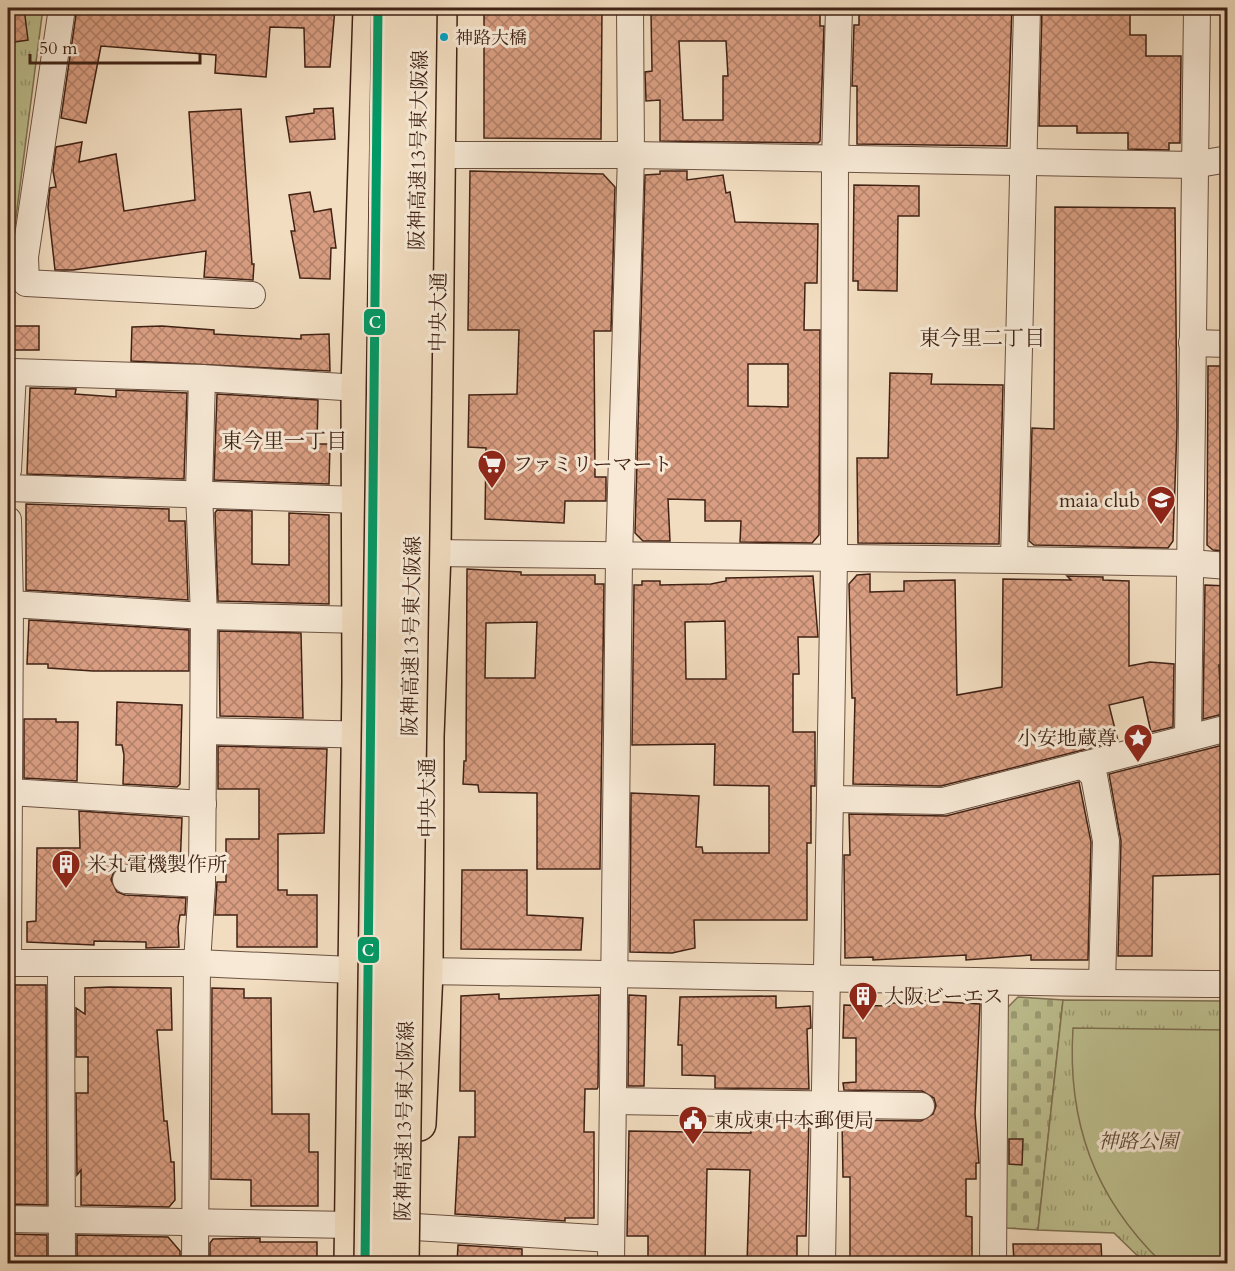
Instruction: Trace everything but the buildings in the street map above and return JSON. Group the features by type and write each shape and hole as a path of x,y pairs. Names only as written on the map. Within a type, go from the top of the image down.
{"main road":[{"path":"351,1263 360,620 358,388 370,8"},
{"name":"阪神高速13号東大阪線","path":"371,1263 389,8"},
{"name":"阪神高速13号東大阪線","path":"402,1263 420,8"},
{"name":"中央大通","path":"414,1263 426,972 427,736 434,553 440,8"}],"street":[{"path":"62,8 25,257 26,283 252,295"},
{"path":"415,1227 611,1251 619,557 631,155 630,8"},
{"path":"822,1263 831,799 835,160 839,8"},
{"path":"1014,560 1027,8"},
{"path":"1188,738 1193,165 1197,8"},
{"path":"367,154 631,155 1022,164 1193,165 1227,159"},
{"path":"1192,343 1227,344"},
{"path":"8,470 13,372 202,378 358,388"},
{"path":"195,1263 197,963 202,884 204,730 204,616 199,492 202,378"},
{"path":"8,488 199,492 359,500"},
{"path":"8,520 10,604 8,963 197,963 354,971 613,972 995,983 1227,984"},
{"path":"434,553 1014,560 1190,563 1227,566"},
{"path":"10,604 204,616 360,620"},
{"path":"831,799 943,801 1227,728"},
{"path":"204,730 427,736"},
{"path":"1083,765 1094,776 1106,841 1102,983"},
{"path":"9,792 203,804"},
{"path":"126,880 202,884"},
{"path":"61,963 62,1263"},
{"path":"993,1263 995,983"},
{"path":"614,1101 921,1106"},
{"path":"8,1219 351,1225"}],"green space":[{"path":"8,8 43,8 8,279"},
{"path":"1018,997 1063,1000 1038,1230 1006,1228 1004,1011"},
{"name":"神路公園","path":"1063,1000 1227,1001 1227,1263 1145,1263 1114,1233 1038,1230"},
{"name":"神路公園","path":"1073,1028 1227,1030 1227,1263 1162,1263 1138,1238 1119,1212 1102,1184 1081,1126 1072,1062"}],"transit line":[{"name":"C","path":"365,1264 378,8"}],"place":[{"name":"神路大橋","path":"444,37"},
{"name":"ファミリーマート","path":"492,490"},
{"name":"maia club","path":"1161,526"},
{"name":"小安地蔵尊","path":"1138,764"},
{"name":"米丸電機製作所","path":"66,890"},
{"name":"大阪ビーエス","path":"863,1022"},
{"name":"東成東中本郵便局","path":"693,1146"}],"district":[{"name":"東今里二丁目","path":"982,338"},
{"name":"東今里一丁目","path":"284,441"}]}
